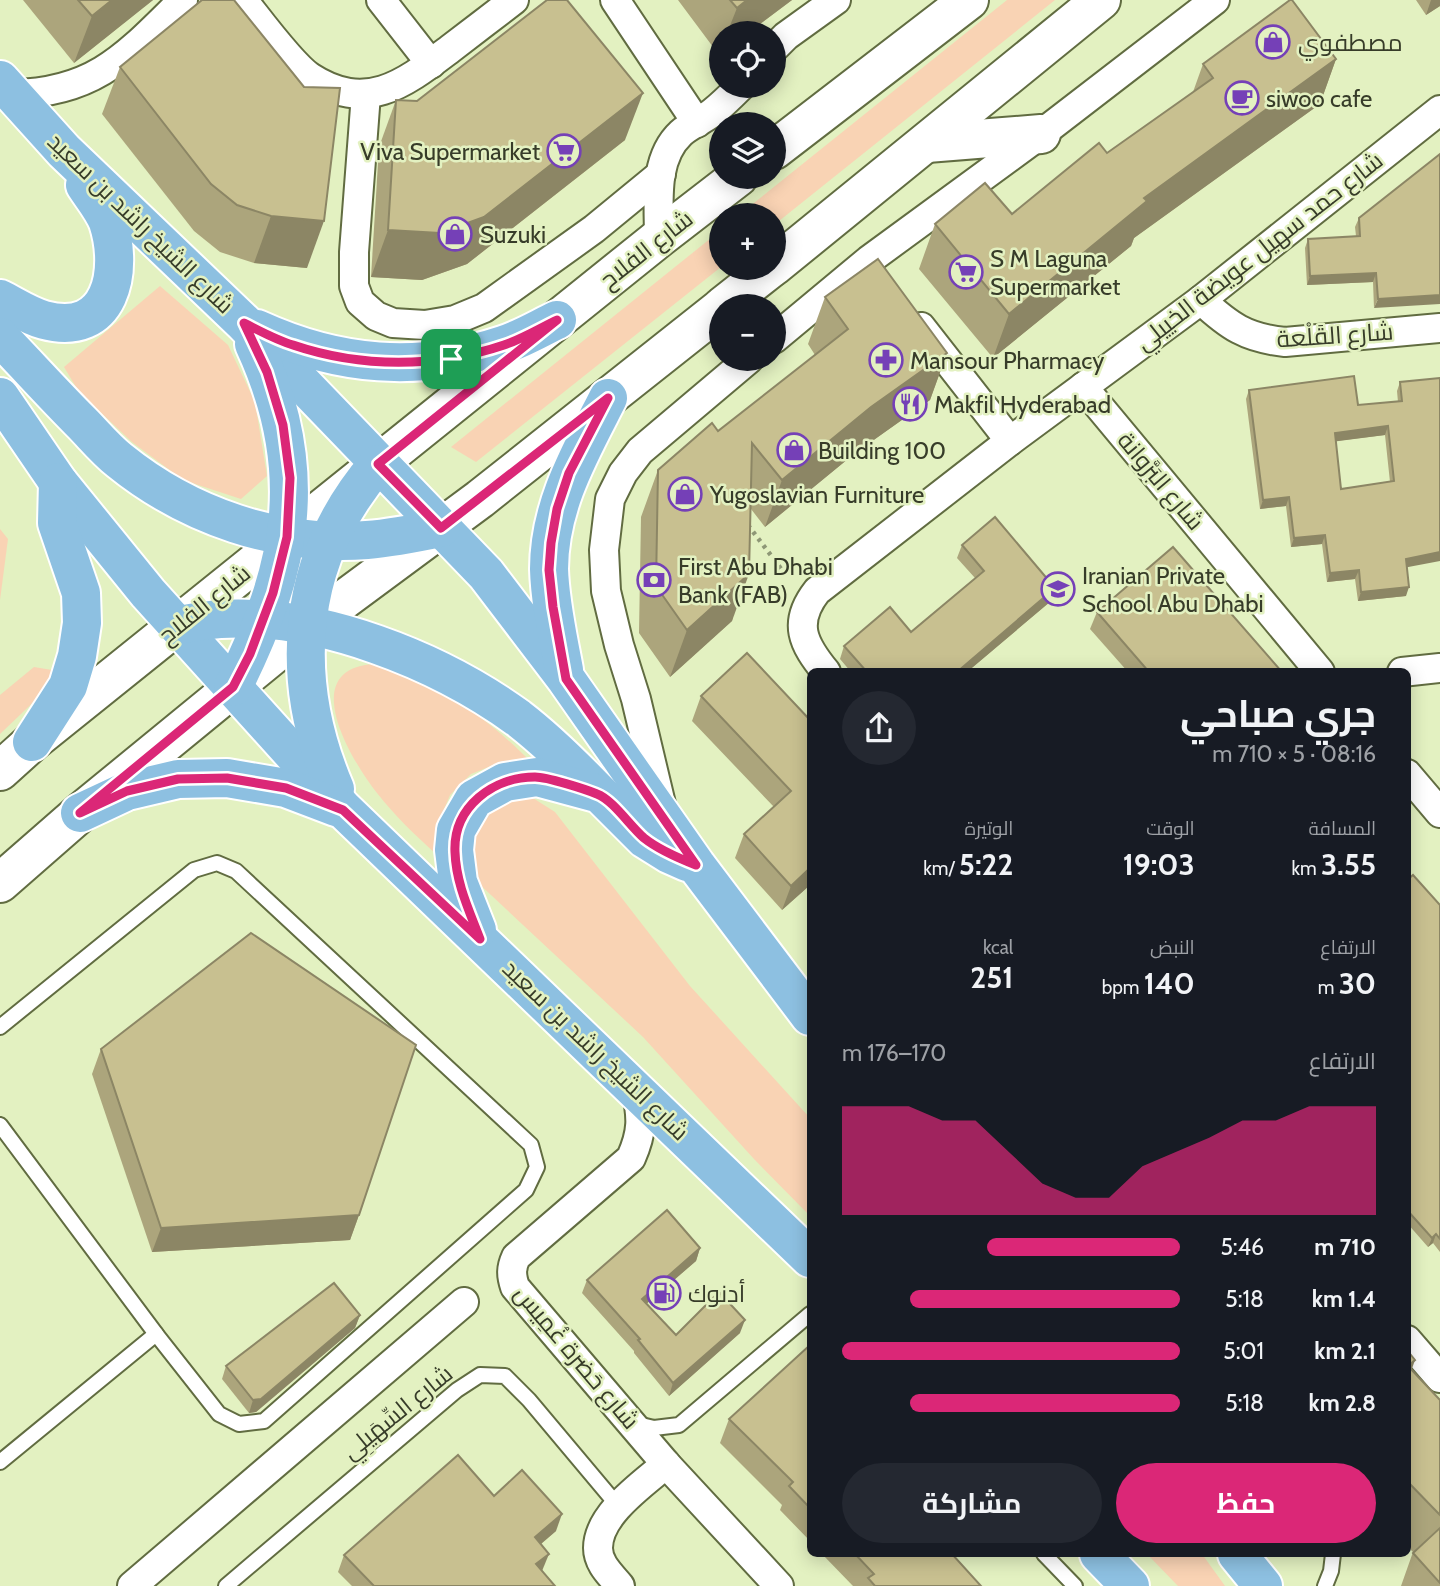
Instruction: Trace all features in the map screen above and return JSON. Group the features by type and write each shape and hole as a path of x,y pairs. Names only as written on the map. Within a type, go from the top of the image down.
{"main road":[{"path":"786,141 969,0"},
{"path":"786,256 1101,0"},
{"name":"شارع الشيخ راشد بن سعيد","path":"6,87 64,151 244,323 494,585 566,679 696,865 807,1012"},
{"path":"927,143 1041,135"},
{"path":"0,299 43,320 63,323 80,320 101,309 111,288 116,266 107,220 64,151"},
{"name":"شارع الفلاح","path":"0,771 177,625 722,189"},
{"path":"738,294 756,280"},
{"path":"0,883 80,813 307,627 441,528 709,317"},
{"path":"244,323 292,345 343,358 399,363 451,359 506,345 557,320"},
{"path":"233,687 263,620 276,583 287,537 290,478 283,425 267,372 244,323"},
{"path":"0,337 117,458 160,490 201,511 234,524 287,537 328,540 366,540 441,528"},
{"name":"شارع الشيخ راشد بن سعيد","path":"0,397 58,482 148,593 343,810 807,1255"},
{"path":"566,679 553,607 549,570 551,543 557,509 569,473 608,398"},
{"path":"343,810 328,774 310,708 306,662 307,627 317,568 328,540 341,512 378,464"},
{"path":"32,742 68,685 82,623 81,593 58,523 58,482"},
{"path":"177,625 220,619 263,620 307,627 370,643 422,663 472,688 519,719 561,754 645,839 669,854 696,865"},
{"path":"480,939 458,882 454,850 456,830 474,799 505,782 537,777 600,794"},
{"path":"80,813 127,791 178,779 227,778 286,788 343,810"},
{"path":"1102,1557 1130,1586"},
{"path":"1239,1557 1263,1586"}],"street":[{"path":"6,87 57,90 98,75 133,49 183,0"},
{"path":"243,0 309,76 336,90 366,94 388,90 410,80 514,0"},
{"path":"381,0 430,64"},
{"path":"615,0 697,122"},
{"path":"786,36 836,0"},
{"path":"786,333 886,281 1041,135 1215,0"},
{"path":"366,94 354,252 354,286 360,302 376,316 393,323 425,325 455,320 484,308 594,229 661,174"},
{"path":"659,238 664,158 683,131 714,111 728,98"},
{"name":"شارع حمد سهيل عويضة الخييلي","path":"823,668 809,651 802,626 808,601 817,591 1010,441 1201,300 1440,110"},
{"path":"886,281 1010,441"},
{"name":"شارع القَلْعة","path":"1201,300 1237,330 1268,340 1285,342 1440,328"},
{"path":"666,823 606,591 604,550 610,499 623,473 640,450 735,371"},
{"name":"شارع البَرَّوانة","path":"1083,387 1323,668"},
{"path":"1411,671 1440,668"},
{"path":"1411,782 1424,806"},
{"name":"شارع حَضرة غُمِيس","path":"636,1089 641,1114 640,1138 632,1158 516,1257 511,1268 515,1287 666,1464 779,1586"},
{"path":"132,1586 464,1302"},
{"path":"1411,1345 1440,1378"},
{"path":"620,1586 604,1568 598,1549 604,1528 618,1506 666,1464"}],"lane":[{"path":"0,1027 194,870 217,863 236,871 531,1145 537,1167 526,1190 264,1421 239,1424 219,1414 0,1125"},
{"path":"629,1421 654,1428 679,1425 807,1317"},
{"path":"0,1462 156,1334"},
{"name":"شارع السِّهَيلِي","path":"226,1586 457,1390 480,1375 505,1376 529,1400 618,1506"},
{"path":"1047,1557 1074,1586"},
{"path":"1325,1586 1331,1571 1332,1557"}],"path":[{"path":"744,521 785,574"}],"shaded area":[{"path":"1007,0 1055,0 786,215 786,203 754,203 771,189 786,189 786,177"},
{"path":"709,240 709,277 476,462 451,447"},
{"path":"160,286 228,345 255,402 267,476 241,499 183,480 132,442 79,392 64,367"},
{"path":"0,529 8,539 0,600"},
{"path":"376,664 422,683 460,703 495,729 532,763 501,762 471,774 450,795 438,824 437,855 391,810 366,778 354,759 336,717 334,697 338,681 352,669"},
{"path":"34,667 52,670 45,691 0,734 0,695"},
{"path":"525,793 555,812 690,986 807,1115 807,1213 643,1037 476,881 465,828 474,810"},
{"path":"1150,1557 1204,1557 1225,1586 1178,1586"}],"building":[{"path":"78,0 112,0 92,16"},
{"path":"202,0 234,0 304,87 340,88 324,221 271,216 237,205 211,184 120,67"},
{"path":"547,0 567,0 643,93 484,217 440,233 388,230 396,100 417,101"},
{"path":"730,0 747,0 737,8"},
{"path":"1290,0 1336,59 1144,198 1147,201 1009,314 935,224 985,183 1012,214 1099,143 1107,153 1213,78 1203,64"},
{"path":"1440,154 1440,295 1378,299 1376,273 1310,276 1308,239 1360,236 1359,218"},
{"path":"878,259 947,353 871,407 782,480 752,443 749,574 687,630 656,586 658,470 712,423 718,431 848,329 825,297"},
{"path":"1354,376 1358,405 1402,401 1400,382 1440,378 1440,552 1406,559 1409,587 1361,592 1359,570 1330,573 1325,535 1294,538 1289,497 1263,500 1249,390","holes":["1388,426 1394,481 1341,489 1335,433"]},
{"path":"995,517 1055,588 962,668 863,668 844,646 890,607 911,632 984,571 962,545"},
{"path":"1173,547 1279,668 1146,668 1097,612"},
{"path":"747,653 807,717 807,871 791,886 744,834 791,791 701,696"},
{"path":"1413,875 1440,905 1440,1239 1436,1234 1432,1238 1411,1214"},
{"path":"251,933 416,1045 359,1215 161,1228 101,1049"},
{"path":"667,1210 700,1248 642,1299 676,1335 719,1292 745,1320 673,1383 638,1340 640,1339 587,1280"},
{"path":"334,1283 360,1315 261,1399 253,1400 226,1366"},
{"path":"807,1348 807,1505 789,1486 793,1482 729,1419"},
{"path":"1411,1369 1440,1400 1440,1515 1411,1485"},
{"path":"458,1455 494,1496 522,1470 562,1514 535,1537 549,1554 536,1564 555,1586 374,1586 344,1555"},
{"path":"1440,1528 1440,1583 1413,1553"},
{"path":"858,1557 955,1557 981,1586 875,1586 868,1578 874,1574"}],"place":[{"name":"مصطفوي","path":"1273,42"},
{"name":"siwoo cafe","path":"1242,98"},
{"name":"Viva Supermarket","path":"564,151"},
{"name":"Suzuki","path":"455,234"},
{"name":"S M Laguna Supermarket","path":"966,272"},
{"name":"Mansour Pharmacy","path":"886,360"},
{"name":"Makfil Hyderabad","path":"910,404"},
{"name":"Building 100","path":"794,450"},
{"name":"Yugoslavian Furniture","path":"685,494"},
{"name":"First Abu Dhabi Bank (FAB)","path":"654,580"},
{"name":"Iranian Private School Abu Dhabi","path":"1058,589"},
{"name":"أدنوك","path":"664,1293"}],"route":[{"path":"557,320 378,464 441,528 608,398 569,473 557,509 551,543 549,570 553,607 566,679 696,865 669,854 645,839 600,794 537,777 505,782 474,799 456,830 454,850 458,882 480,939 343,810 286,788 227,778 178,779 127,791 80,813 233,687 250,654 273,593 287,537 290,478 283,425 267,372 244,323 292,345 343,358 399,363 451,359 506,345 557,320"}]}
